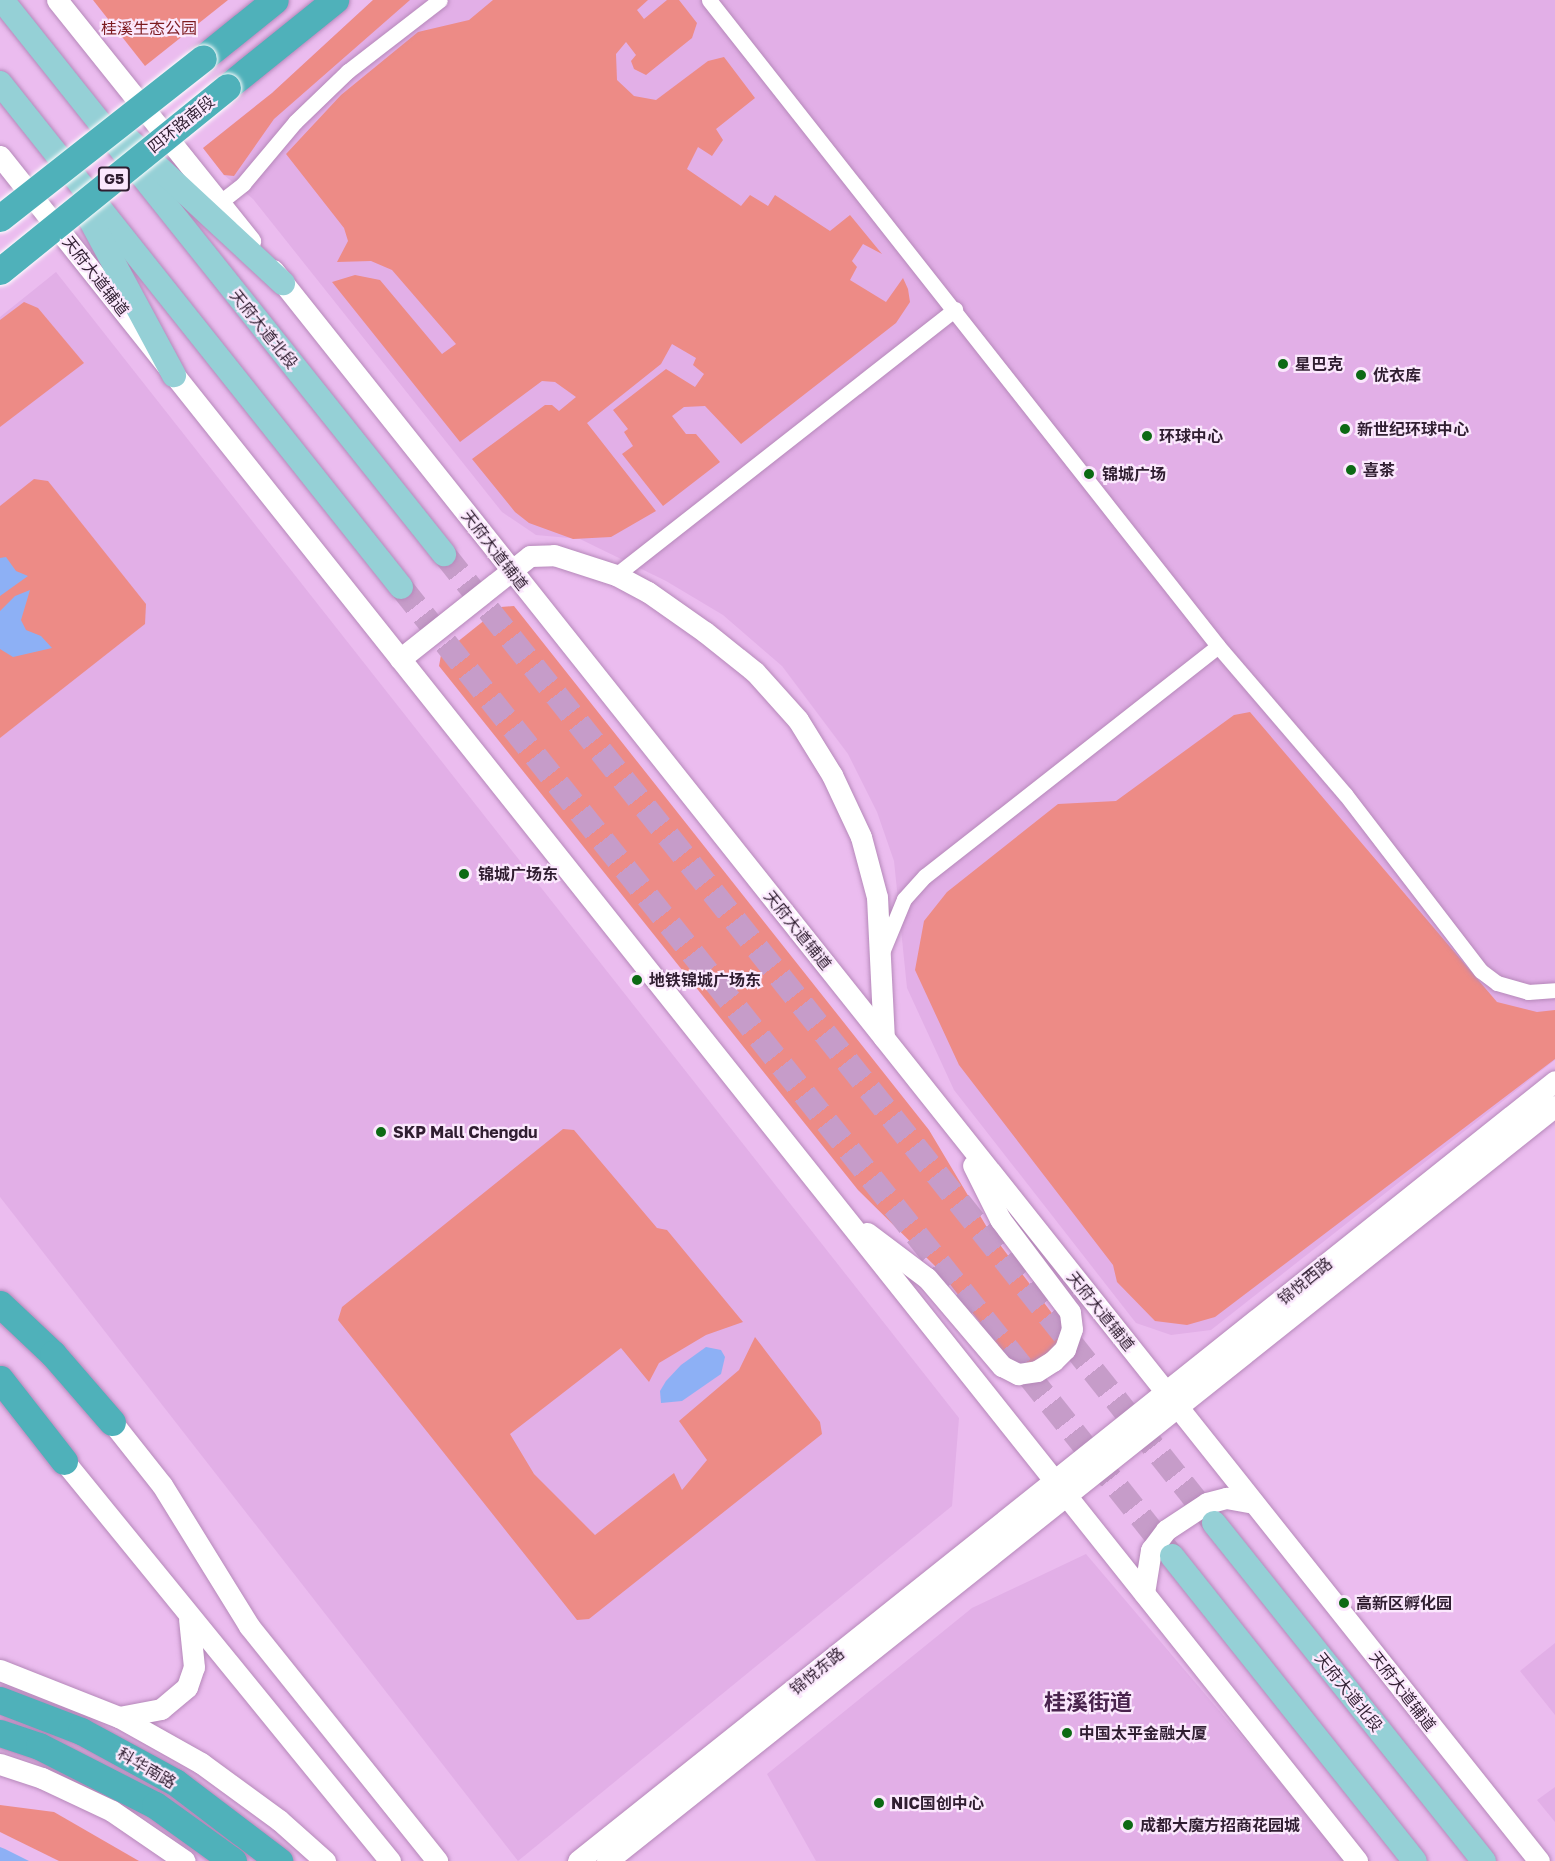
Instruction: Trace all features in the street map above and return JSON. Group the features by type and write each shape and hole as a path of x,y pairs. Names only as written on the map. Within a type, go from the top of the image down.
{"highway":[{"name":"G5","path":"0,218 275,0"},
{"name":"四环路南段","path":"0,271 335,0"},
{"path":"0,1304 53,1354 112,1422"},
{"path":"0,1379 64,1461"},
{"name":"科华南路","path":"0,1700 81,1731 175,1782 279,1861"},
{"name":"科华南路","path":"0,1733 39,1746 154,1805 233,1861"}],"main road":[{"path":"3,0 85,103 164,170 283,283"},
{"path":"0,83 401,587"},
{"name":"天府大道北段","path":"85,103 444,554"},
{"path":"42,136 174,375"},
{"name":"天府大道北段","path":"1214,1523 1484,1861"},
{"path":"1172,1556 1415,1861"}],"street":[{"name":"天府大道辅道","path":"57,0 1539,1861"},
{"path":"219,203 243,184 295,122 348,71 440,0"},
{"path":"709,0 955,309 1218,646 1345,794 1481,971 1497,983 1528,992 1555,990"},
{"name":"天府大道辅道","path":"0,156 1357,1861"},
{"path":"616,575 955,309"},
{"path":"400,659 530,556 554,555 616,575 648,592 705,632 755,672 798,720 832,775 861,837 877,897 884,1038"},
{"path":"880,958 904,898 925,876 1218,646"},
{"name":"锦悦西路","path":"1171,1399 1555,1081"},
{"name":"锦悦西路","path":"1059,1487 1555,1106"},
{"path":"843,1215 927,1278 1002,1366 1017,1374 1037,1371 1053,1361 1065,1349 1069,1339 1072,1329 1070,1312 1000,1219 954,1127"},
{"path":"112,1422 162,1485 249,1626 437,1861"},
{"path":"64,1461 189,1618 390,1861"},
{"name":"锦悦东路","path":"579,1861 1059,1487"},
{"name":"锦悦东路","path":"607,1861 1059,1487"},
{"path":"1144,1593 1151,1550 1166,1530 1207,1503 1226,1498 1254,1503"},
{"path":"119,1717 161,1708 187,1687 194,1666 189,1618"},
{"path":"0,1670 119,1717 201,1763 279,1820 325,1861"},
{"path":"0,1764 42,1778 112,1811 185,1861"}],"shaded area":[{"path":"373,0 1555,0 1555,1060 1211,1330 1171,1335 1136,1323 954,1090 907,988 894,861 877,812 848,754 782,666 723,615 666,581 580,539 536,535 502,512 253,199 224,175 203,148 272,93"},
{"path":"56,272 959,1418 952,1506 518,1861 0,1197 0,317"},
{"path":"1086,1554 1347,1861 816,1861 767,1774 972,1608"},
{"path":"1555,1643 1555,1715 1520,1671"},
{"path":"1555,1787 1555,1822 1537,1800"}],"green space":[{"name":"桂溪生态公园","path":"93,0 228,0 145,66"},
{"path":"373,0 410,0 274,119 234,176 224,175 203,148 272,93"},
{"path":"493,0 648,0 637,10 644,19 667,0 679,0 697,23 692,38 646,75 634,69 631,61 636,55 626,42 616,54 617,80 634,96 656,100 708,61 724,57 755,98 716,129 723,140 712,156 698,147 687,169 741,206 750,195 768,206 775,195 830,231 850,215 882,254 863,244 852,261 857,267 850,280 886,302 903,278 908,289 910,302 896,323 741,444 705,406 684,407 672,416 686,434 696,434 720,462 663,506 622,454 633,446 624,432 628,429 613,410 666,369 695,387 704,374 693,365 696,358 672,344 661,364 587,423 656,511 611,537 573,539 529,523 515,512 472,459 545,405 552,405 559,411 576,397 555,382 542,381 460,442 332,282 355,275 380,280 442,354 456,344 392,270 371,261 337,262 348,241 344,228 286,154 341,95 418,32 469,20"},
{"path":"24,302 38,308 84,363 0,427 0,320"},
{"path":"34,479 48,481 146,604 145,624 0,738 0,506"},
{"path":"514,606 929,1130 988,1229 1064,1329 1062,1345 1040,1366 1012,1363 937,1268 858,1190 439,666 441,655 501,607"},
{"path":"1250,712 1497,1002 1537,1012 1555,1010 1555,1059 1215,1317 1187,1325 1155,1321 1117,1282 1113,1265 959,1065 915,970 924,921 947,892 1058,804 1116,801 1234,715"},
{"path":"563,1129 574,1130 657,1228 667,1230 743,1322 706,1335 659,1363 649,1382 621,1348 510,1434 534,1474 595,1535 674,1473 682,1490 707,1460 679,1421 739,1370 755,1337 820,1422 822,1434 589,1619 577,1620 338,1320 342,1307"},
{"path":"0,1805 54,1812 139,1861 59,1861 0,1832"}],"water":[{"path":"6,557 16,571 28,576 0,596 0,558"},
{"path":"30,590 21,620 26,630 41,636 52,648 13,657 0,649 0,611 15,596"},
{"path":"706,1347 721,1350 725,1357 721,1374 682,1401 661,1403 660,1391 666,1381 681,1365"},
{"path":"0,1847 5,1849 29,1861 0,1861"}],"tunnel":[{"path":"444,554 1214,1523"},
{"path":"401,587 1172,1556"}],"place":[{"name":"星巴克","path":"1283,364"},
{"name":"优衣库","path":"1361,375"},
{"name":"新世纪环球中心","path":"1345,429"},
{"name":"环球中心","path":"1147,436"},
{"name":"喜茶","path":"1351,470"},
{"name":"锦城广场","path":"1089,474"},
{"name":"锦城广场东","path":"464,874"},
{"name":"地铁锦城广场东","path":"637,980"},
{"name":"SKP Mall Chengdu","path":"381,1132"},
{"name":"高新区孵化园","path":"1344,1603"},
{"name":"中国太平金融大厦","path":"1067,1733"},
{"name":"NIC国创中心","path":"879,1803"},
{"name":"成都大魔方招商花园城","path":"1128,1825"}],"district":[{"name":"桂溪街道","path":"1088,1702"}]}
